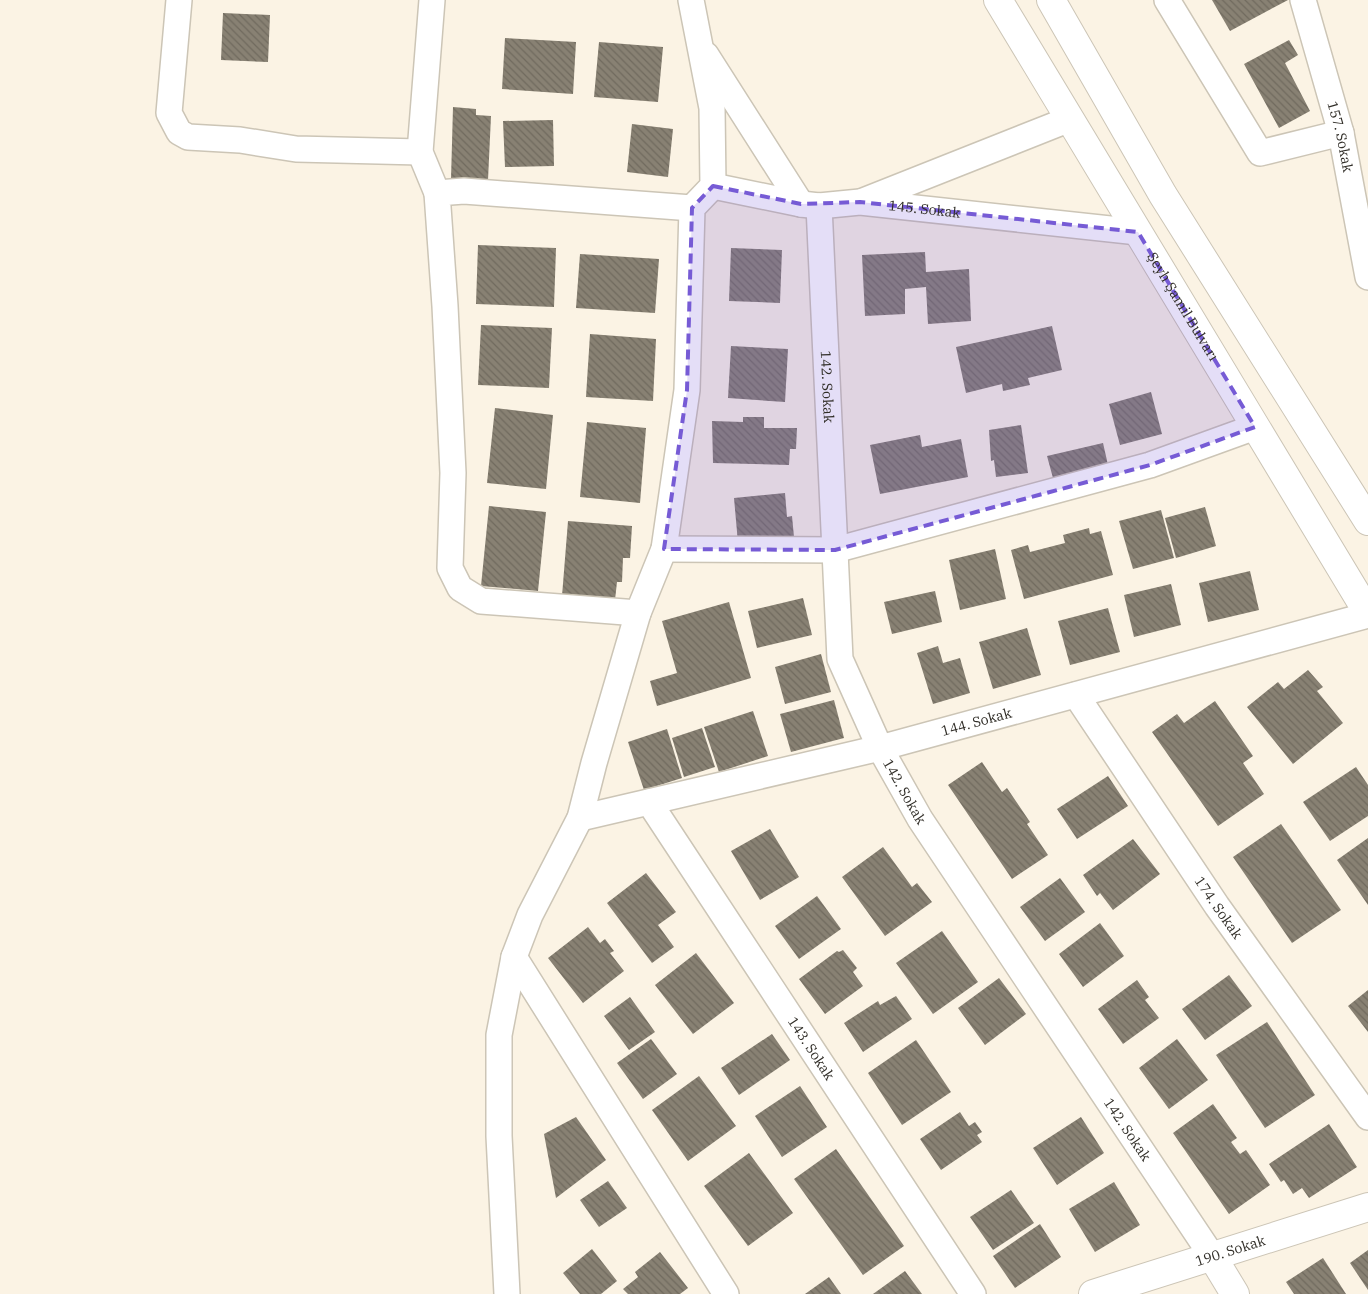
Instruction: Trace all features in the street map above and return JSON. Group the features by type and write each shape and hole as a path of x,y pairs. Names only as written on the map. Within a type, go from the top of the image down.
{"main road":[{"name":"Şeyh Şamil Bulvarı","path":"998,0 1368,614"},
{"path":"1051,0 1163,195 1368,521"},
{"name":"190. Sokak","path":"1093,1294 1368,1207"},
{"name":"142. Sokak","path":"1212,1256 1236,1294"}],"street":[{"path":"179,0 169,113 179,132 188,137 240,140 296,149 420,152"},
{"path":"432,0 420,152 437,193 446,306 452,473 450,568 460,588 481,600 638,613"},
{"path":"507,1294 499,1136 498,1035 514,957 530,914 580,818 594,762 638,613 664,549 687,390 692,208 712,186 712,108 691,0"},
{"path":"1167,0 1260,153 1341,134"},
{"name":"157. Sokak","path":"1304,0 1341,134 1368,277"},
{"name":"142. Sokak","path":"700,44 810,205 835,550 840,659 880,748 920,819 1017,961 1212,1256"},
{"path":"860,202 1070,119"},
{"name":"145. Sokak","path":"712,186 810,205 860,202 1138,232"},
{"path":"437,193 464,191 692,208"},
{"path":"664,549 835,550 1150,465 1255,427"},
{"name":"144. Sokak","path":"580,818 880,748 1368,614"},
{"name":"174. Sokak","path":"1076,695 1217,906 1368,1117"},
{"name":"143. Sokak","path":"649,802 974,1294"},
{"path":"514,957 726,1294"}],"highlighted area":[{"path":"713,186 801,204 860,202 1138,232 1255,427 1150,465 835,550 664,549 687,390 692,208"}],"building":[{"path":"1212,0 1288,0 1230,31"},
{"path":"223,13 270,15 268,62 221,60"},
{"path":"505,38 576,42 573,94 502,89"},
{"path":"1289,40 1298,55 1285,63 1310,111 1279,128 1244,64"},
{"path":"599,42 663,47 658,102 594,97"},
{"path":"453,107 476,109 476,115 491,116 488,180 451,179"},
{"path":"553,120 554,166 505,167 503,121"},
{"path":"632,124 673,129 668,177 627,172"},
{"path":"478,245 556,248 554,307 476,304"},
{"path":"731,248 782,250 780,303 729,301"},
{"path":"925,252 926,272 969,269 971,321 928,324 926,287 905,289 905,314 865,316 862,255"},
{"path":"580,254 659,259 655,313 576,308"},
{"path":"481,325 552,328 549,388 478,385"},
{"path":"1052,326 1062,370 1028,378 1030,385 1003,391 1002,384 966,393 956,347"},
{"path":"590,334 656,339 653,401 586,397"},
{"path":"731,346 788,349 785,402 728,398"},
{"path":"1151,392 1162,434 1120,445 1109,404"},
{"path":"495,408 553,415 546,489 487,483"},
{"path":"743,417 764,417 764,428 797,428 796,449 790,449 789,465 713,463 712,421 743,422"},
{"path":"587,422 646,428 640,503 580,497"},
{"path":"1021,425 1028,473 996,477 994,460 991,461 989,430"},
{"path":"920,435 922,447 961,439 968,477 880,494 870,445"},
{"path":"1103,443 1108,465 1053,478 1047,456"},
{"path":"785,493 787,517 792,516 794,537 738,543 734,498"},
{"path":"489,506 546,512 538,591 481,586"},
{"path":"1205,507 1216,546 1176,558 1165,518"},
{"path":"1161,510 1174,558 1133,569 1119,521"},
{"path":"568,521 632,526 630,558 623,558 622,582 617,582 615,600 562,596"},
{"path":"1089,528 1090,534 1101,531 1113,575 1024,599 1011,550 1028,545 1030,552 1065,543 1063,535"},
{"path":"995,549 1006,599 960,610 949,560"},
{"path":"1250,571 1259,610 1208,622 1199,583"},
{"path":"1171,584 1181,625 1134,637 1124,595"},
{"path":"935,591 942,622 892,634 884,602"},
{"path":"803,598 812,635 757,648 748,611"},
{"path":"729,602 751,678 657,706 650,681 677,673 662,621"},
{"path":"1108,608 1120,652 1070,665 1058,621"},
{"path":"1027,628 1041,675 993,689 979,642"},
{"path":"938,646 943,663 960,658 970,693 933,704 917,653"},
{"path":"821,654 831,692 785,704 775,667"},
{"path":"1308,670 1323,687 1317,691 1343,723 1293,764 1247,707 1278,682 1284,689"},
{"path":"834,700 844,738 791,752 780,714"},
{"path":"1215,701 1253,756 1243,763 1264,794 1218,826 1152,732 1177,714 1184,723"},
{"path":"753,711 768,756 719,772 704,727"},
{"path":"702,728 715,767 684,777 672,738"},
{"path":"667,729 682,778 644,790 628,742"},
{"path":"982,762 1002,792 1007,788 1030,822 1027,824 1048,855 1012,879 948,785"},
{"path":"1356,767 1368,785 1368,816 1330,841 1303,802"},
{"path":"1108,776 1128,806 1077,839 1057,809"},
{"path":"1281,824 1341,910 1292,943 1233,857"},
{"path":"770,829 799,877 760,900 731,851"},
{"path":"1368,838 1368,905 1337,860"},
{"path":"1133,839 1160,874 1113,910 1100,893 1097,896 1083,875"},
{"path":"883,847 912,887 917,883 932,902 885,936 842,877"},
{"path":"646,873 676,912 658,925 674,947 652,963 607,903"},
{"path":"1060,878 1085,912 1045,941 1020,907"},
{"path":"817,896 841,929 799,959 775,926"},
{"path":"1100,923 1124,956 1083,987 1059,954"},
{"path":"588,927 600,943 605,939 614,951 610,953 624,971 583,1003 548,958"},
{"path":"942,931 978,982 933,1014 896,963"},
{"path":"843,950 857,968 853,972 863,986 825,1014 799,979 837,951"},
{"path":"696,953 734,1003 693,1034 655,985"},
{"path":"1229,975 1252,1006 1205,1040 1182,1009"},
{"path":"999,978 1026,1014 985,1045 958,1008"},
{"path":"1137,980 1149,997 1145,1000 1159,1018 1123,1044 1098,1009"},
{"path":"1368,990 1368,1032 1348,1006"},
{"path":"896,996 912,1019 863,1052 844,1023 878,1001 880,1005"},
{"path":"630,997 655,1032 629,1050 604,1016"},
{"path":"1267,1022 1315,1095 1265,1128 1216,1055"},
{"path":"772,1034 790,1060 739,1095 721,1068"},
{"path":"651,1039 677,1074 643,1099 617,1063"},
{"path":"1177,1039 1208,1080 1169,1109 1139,1068"},
{"path":"916,1040 951,1092 902,1125 868,1073"},
{"path":"699,1076 736,1126 688,1161 652,1110"},
{"path":"800,1086 827,1127 782,1157 755,1116"},
{"path":"1213,1104 1237,1138 1231,1142 1240,1154 1246,1150 1270,1185 1229,1214 1173,1133"},
{"path":"960,1112 969,1126 975,1122 982,1132 977,1135 982,1142 941,1170 920,1139"},
{"path":"576,1117 606,1160 556,1198 544,1134"},
{"path":"1081,1117 1104,1153 1057,1185 1033,1148"},
{"path":"1329,1124 1357,1167 1309,1198 1302,1188 1293,1194 1284,1180 1281,1182 1269,1164"},
{"path":"836,1149 904,1246 863,1275 794,1179"},
{"path":"749,1153 793,1213 748,1246 704,1186"},
{"path":"608,1181 627,1208 599,1227 580,1200"},
{"path":"1114,1182 1140,1225 1095,1252 1069,1209"},
{"path":"1011,1190 1034,1223 993,1250 970,1217"},
{"path":"1040,1224 1061,1257 1015,1288 993,1256"},
{"path":"592,1249 617,1281 601,1294 580,1294 563,1273"},
{"path":"1368,1250 1368,1290 1350,1263"},
{"path":"660,1252 688,1288 680,1294 628,1294 623,1289 638,1277 635,1272"},
{"path":"1323,1258 1346,1294 1294,1294 1286,1282"},
{"path":"905,1271 922,1294 873,1294"},
{"path":"829,1277 841,1294 805,1294"}]}
